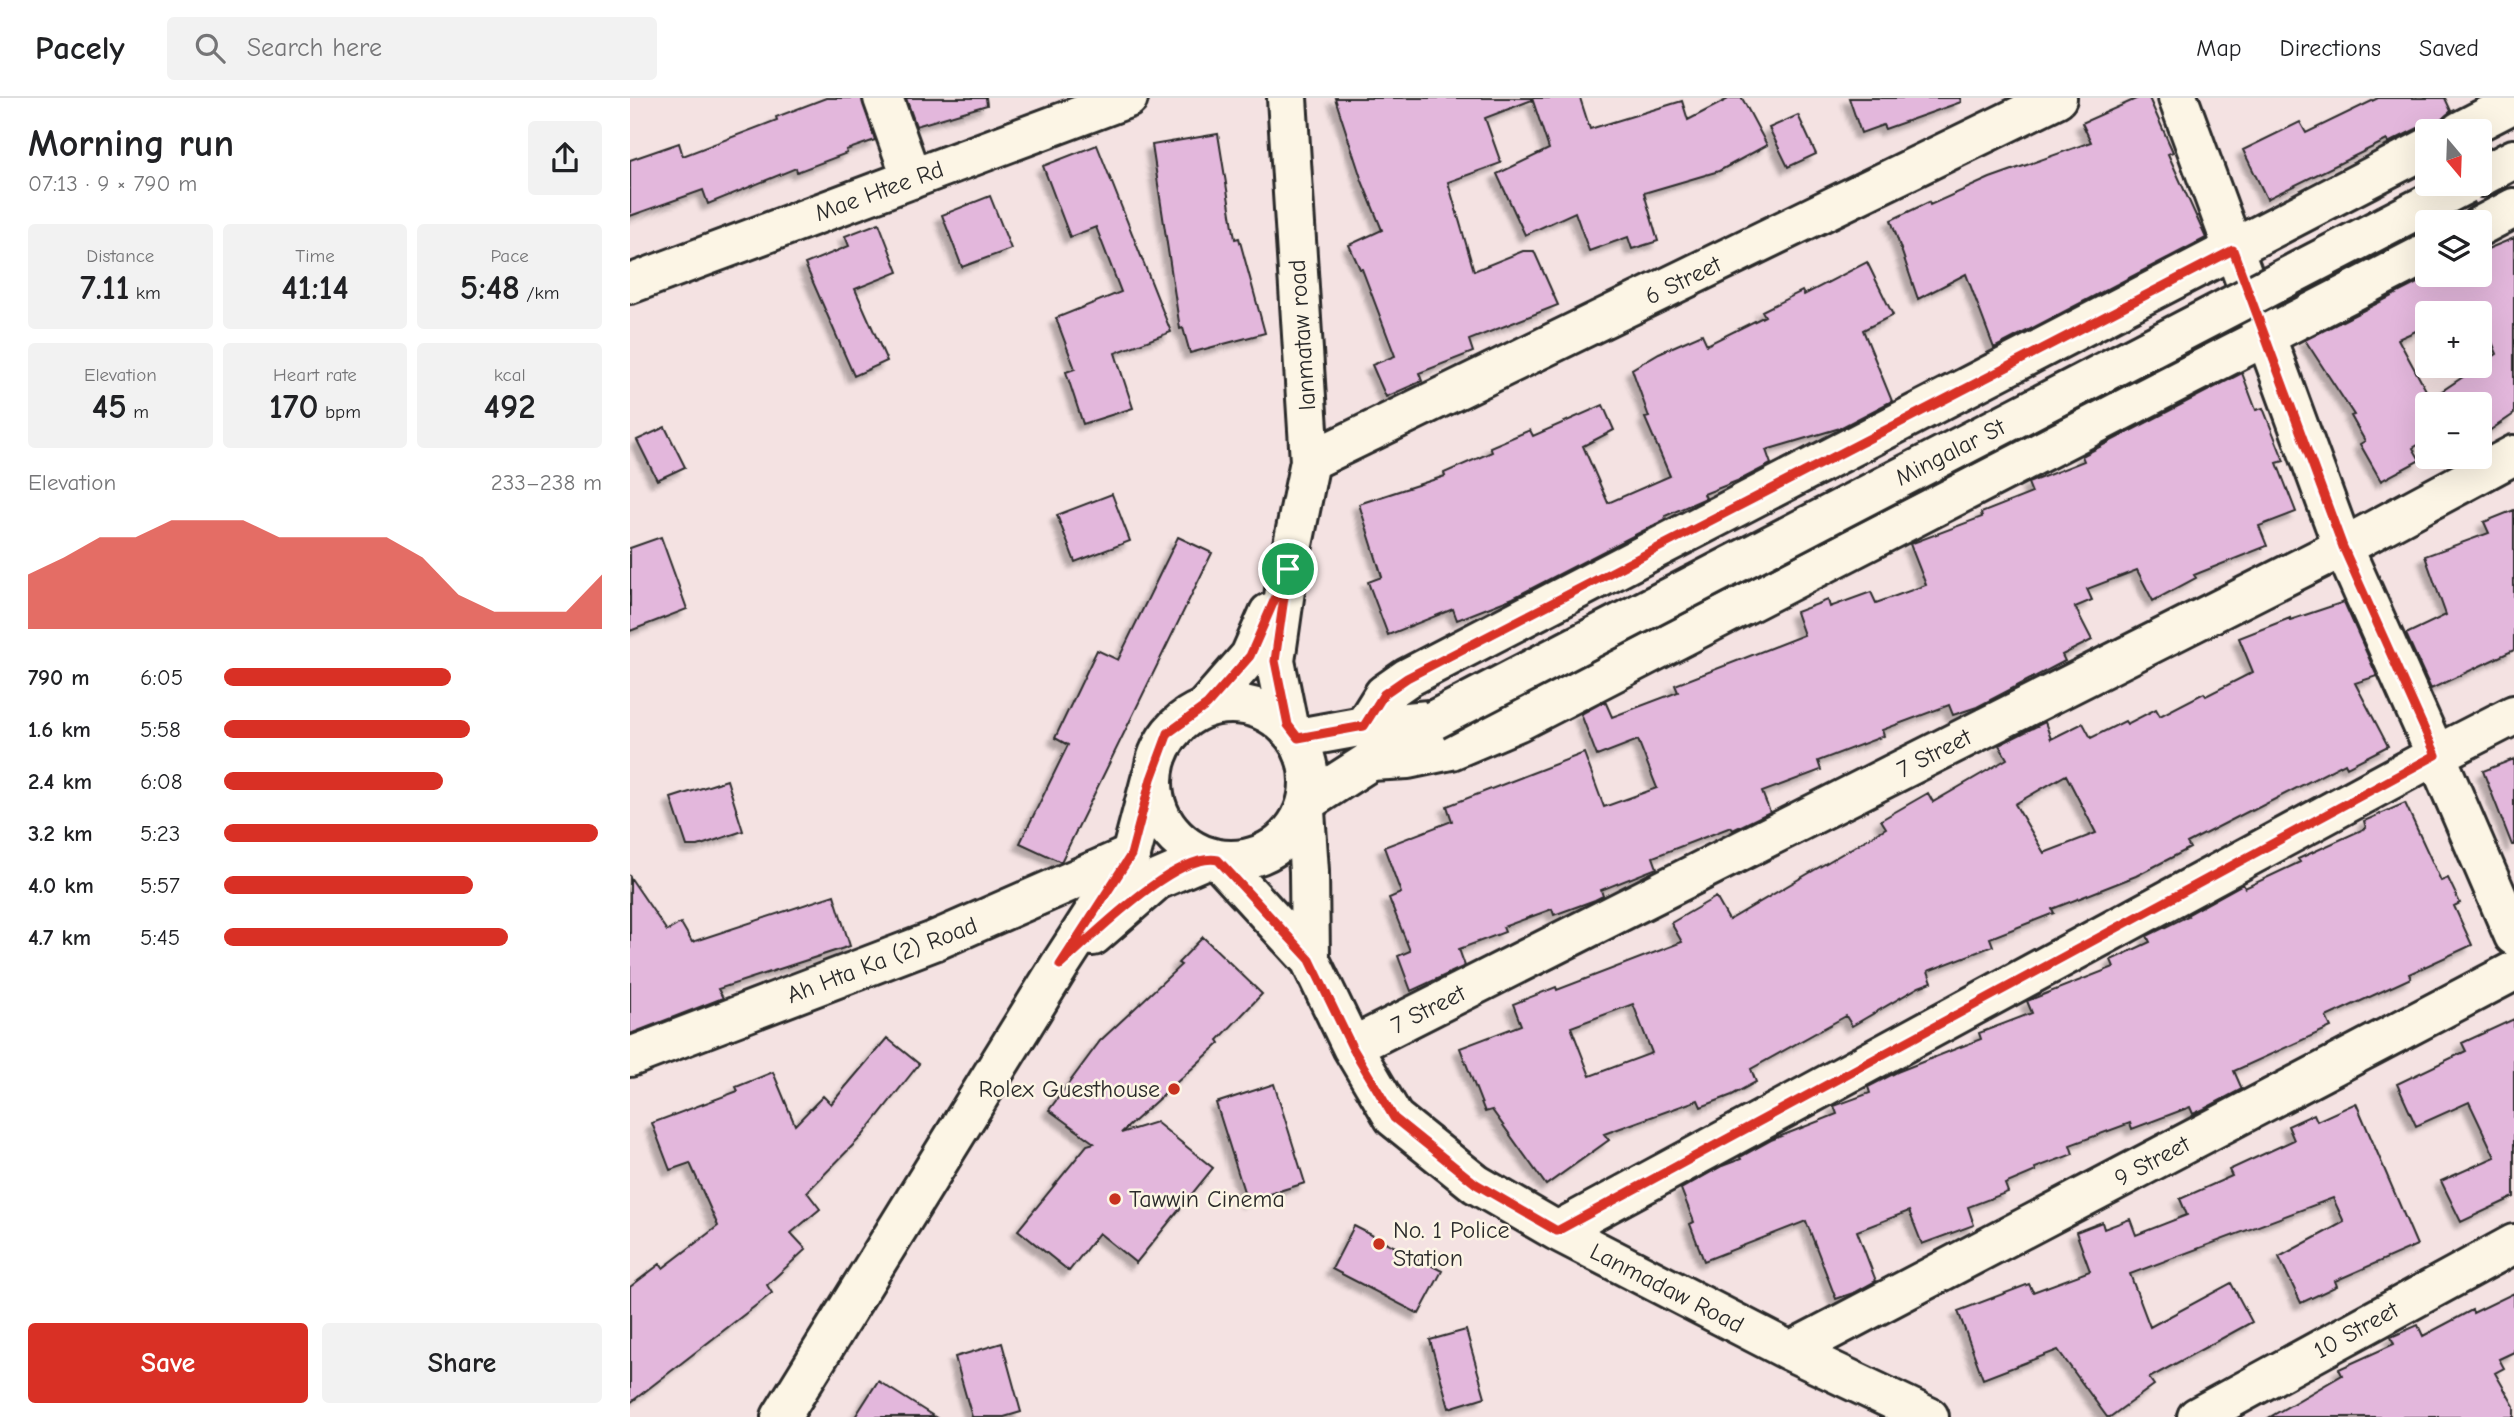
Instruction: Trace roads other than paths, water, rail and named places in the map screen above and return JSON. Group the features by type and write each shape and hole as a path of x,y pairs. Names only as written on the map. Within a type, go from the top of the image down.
{"street":[{"path":"883,98 912,179"},
{"name":"Mae Htee Rd","path":"630,284 1128,98"},
{"name":"lanmataw road","path":"1287,98 1310,461 1288,569"},
{"name":"6 Street","path":"1310,461 2057,98"},
{"path":"2178,98 2343,547 2514,936"},
{"path":"2483,119 2514,103"},
{"path":"1367,743 1384,694 1407,678 2415,154"},
{"path":"2492,171 2514,159"},
{"name":"Mingalar St","path":"1307,806 1367,743 1434,720 2443,196"},
{"path":"2492,220 2514,208"},
{"path":"1207,705 1250,704 1293,732 1367,743 1408,759 1451,750 1517,722 2415,259"},
{"name":"7 Street","path":"1352,1047 2343,547 2514,455"},
{"path":"781,1417 1060,965 1131,855 1151,779 1168,733 1207,705 1250,656 1288,569"},
{"path":"1060,965 1157,880 1213,859 1253,858 1284,840 1307,806 1310,768 1293,732 1275,661 1288,569"},
{"path":"1557,1231 2514,715"},
{"path":"1151,779 1157,812 1177,841 1213,859"},
{"name":"Lanmadaw Road","path":"1307,806 1310,960"},
{"name":"Ah Hta Ka (2) Road","path":"630,1056 934,941 1131,855"},
{"name":"Lanmadaw Road","path":"1213,859 1310,960 1352,1047 1394,1118 1476,1184 1557,1231 1790,1352 1928,1417"},
{"name":"9 Street","path":"1790,1352 2514,971"},
{"name":"10 Street","path":"2197,1417 2514,1244"}],"place":[{"name":"Rolex Guesthouse","path":"1174,1089"},
{"name":"Tawwin Cinema","path":"1115,1199"},
{"name":"No. 1 Police Station","path":"1379,1244"}]}
